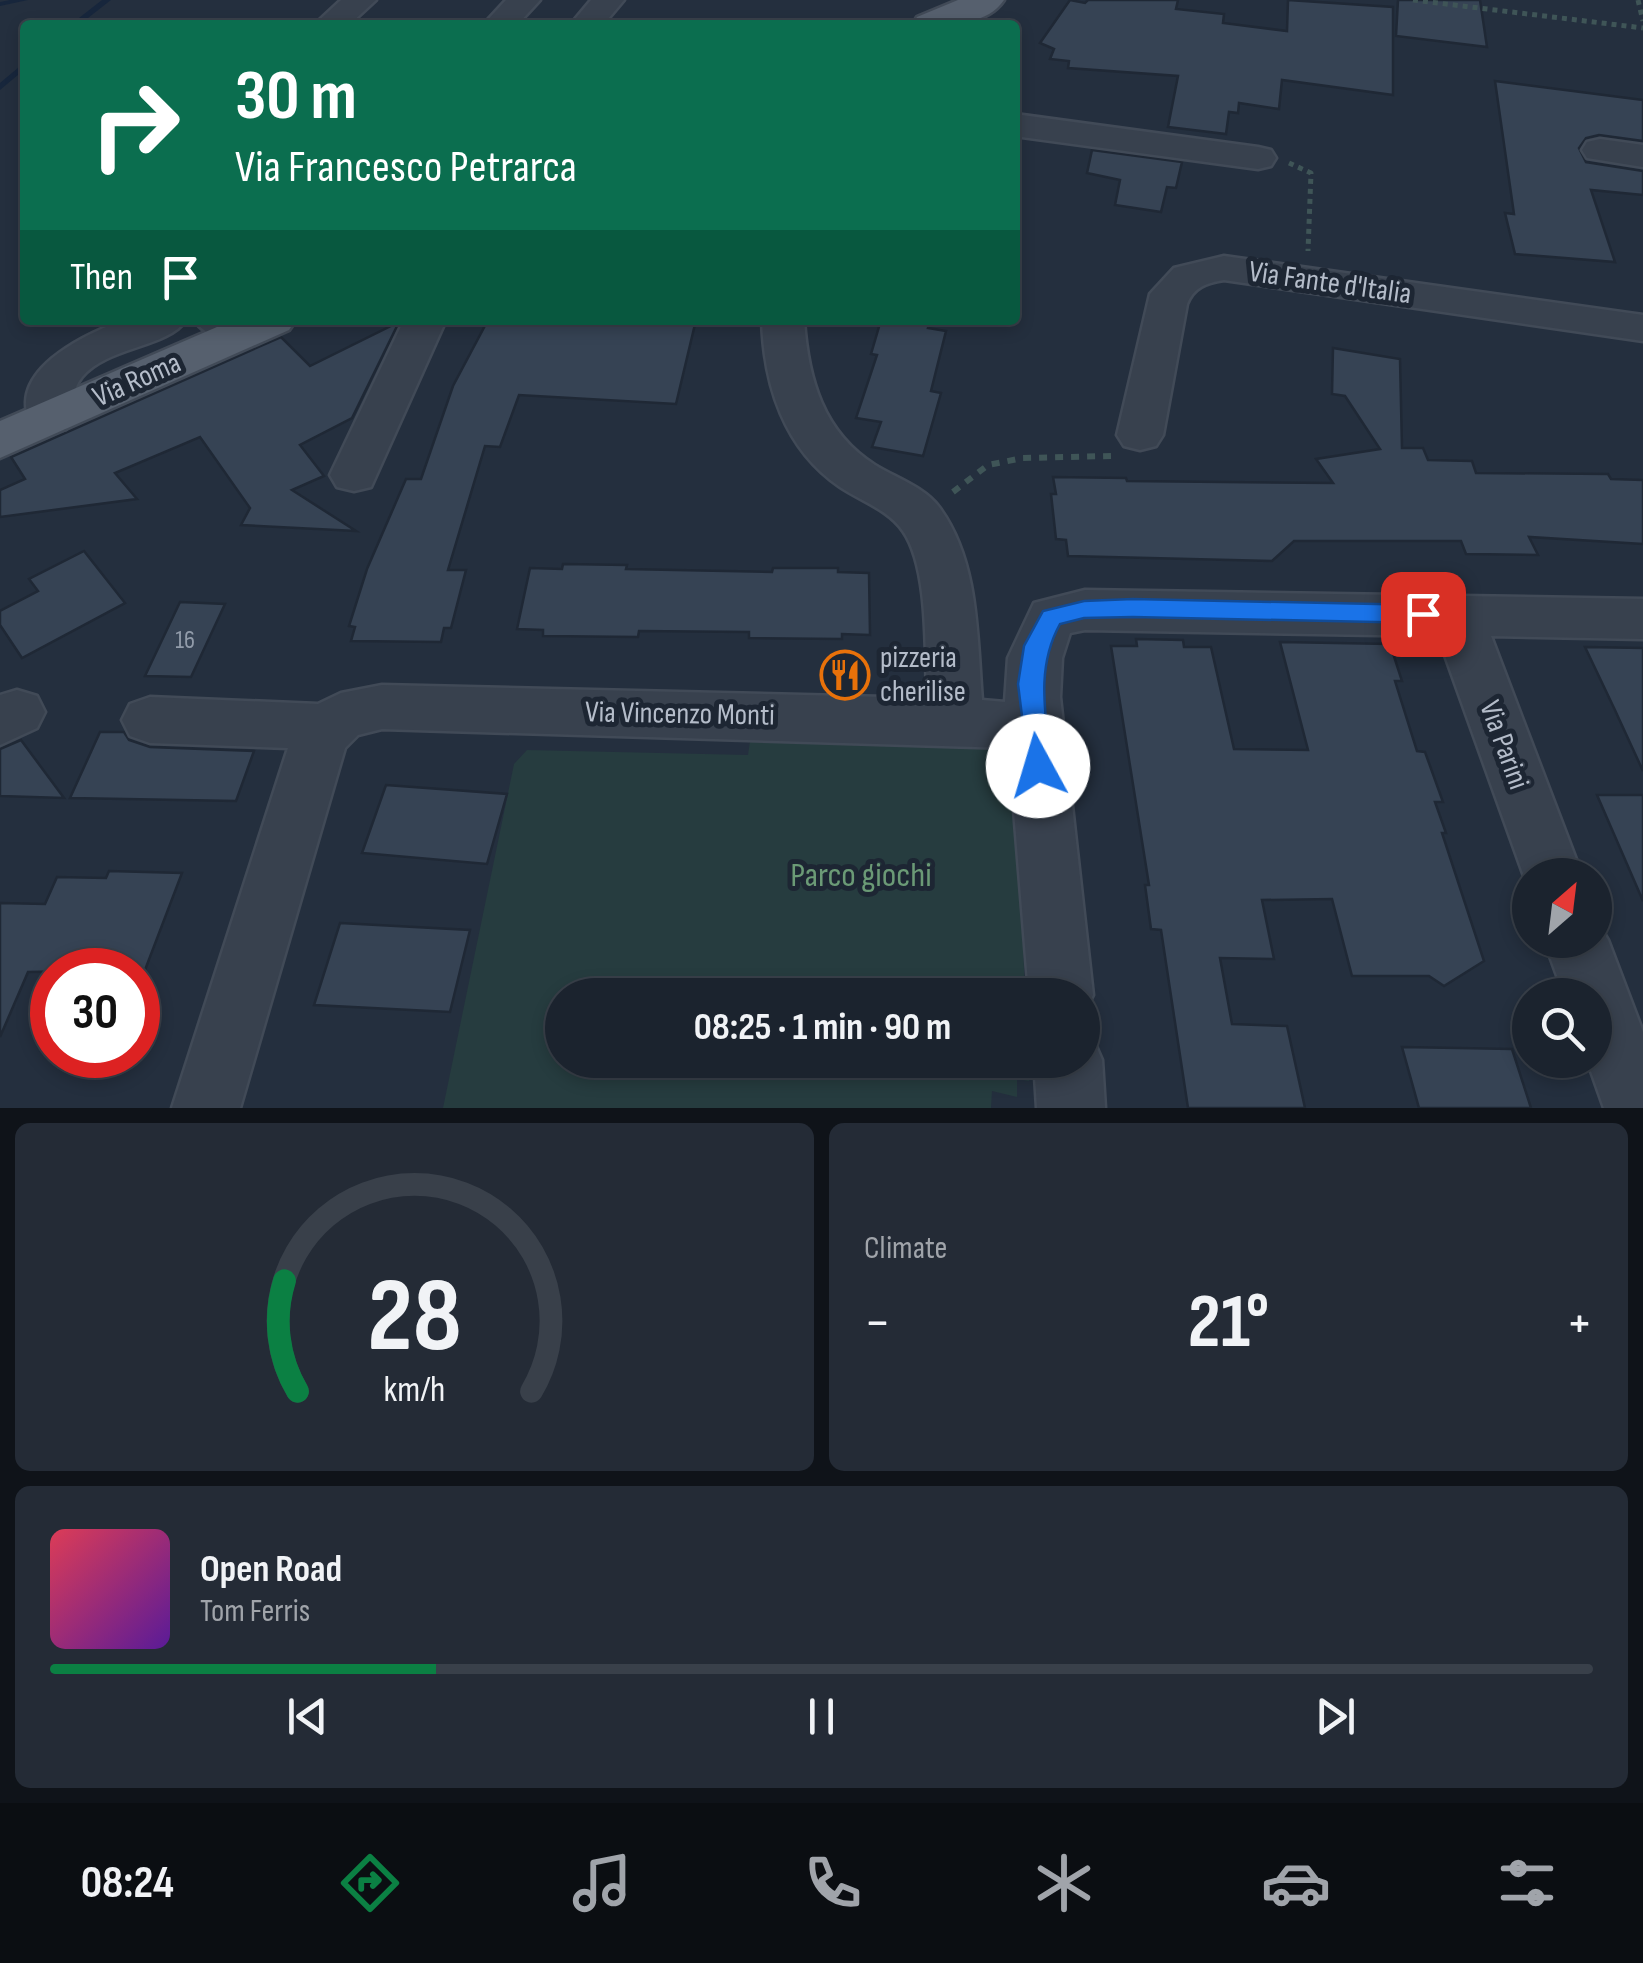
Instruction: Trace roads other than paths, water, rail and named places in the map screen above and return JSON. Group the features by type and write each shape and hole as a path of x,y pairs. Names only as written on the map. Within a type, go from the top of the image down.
{"main road":[{"path":"941,20 987,0"},
{"name":"Via Roma","path":"0,441 243,325"}],"street":[{"path":"336,20 360,0"},
{"path":"504,20 524,0"},
{"path":"590,20 608,0"},
{"path":"1020,125 1258,158"},
{"path":"1600,150 1643,156"},
{"name":"Via Fante d'Italia","path":"1140,434 1173,286 1190,273 1224,268 1643,328"},
{"path":"50,418 48,396 63,366 83,352 152,325"},
{"path":"354,475 423,325"},
{"path":"783,325 783,357 806,426 822,448 846,469 920,518 942,560 956,721"},
{"path":"1059,978 1030,684 1036,646 1052,617 1084,610 1133,608 1643,619"},
{"name":"Via Parini","path":"1457,616 1546,858"},
{"name":"Via Vincenzo Monti","path":"150,720 330,727 341,716 382,708 956,721 1035,727"},
{"path":"206,1108 320,737 330,727"},
{"path":"1583,958 1638,1108"},
{"path":"1069,1078 1071,1108"}],"waterway":[{"path":"0,4 24,0"},
{"path":"81,20 107,0"},
{"path":"0,87 20,69"}],"place":[{"name":"pizzeria cherilise","path":"845,675"}],"park label":[{"name":"Parco giochi","path":"861,875"}]}
